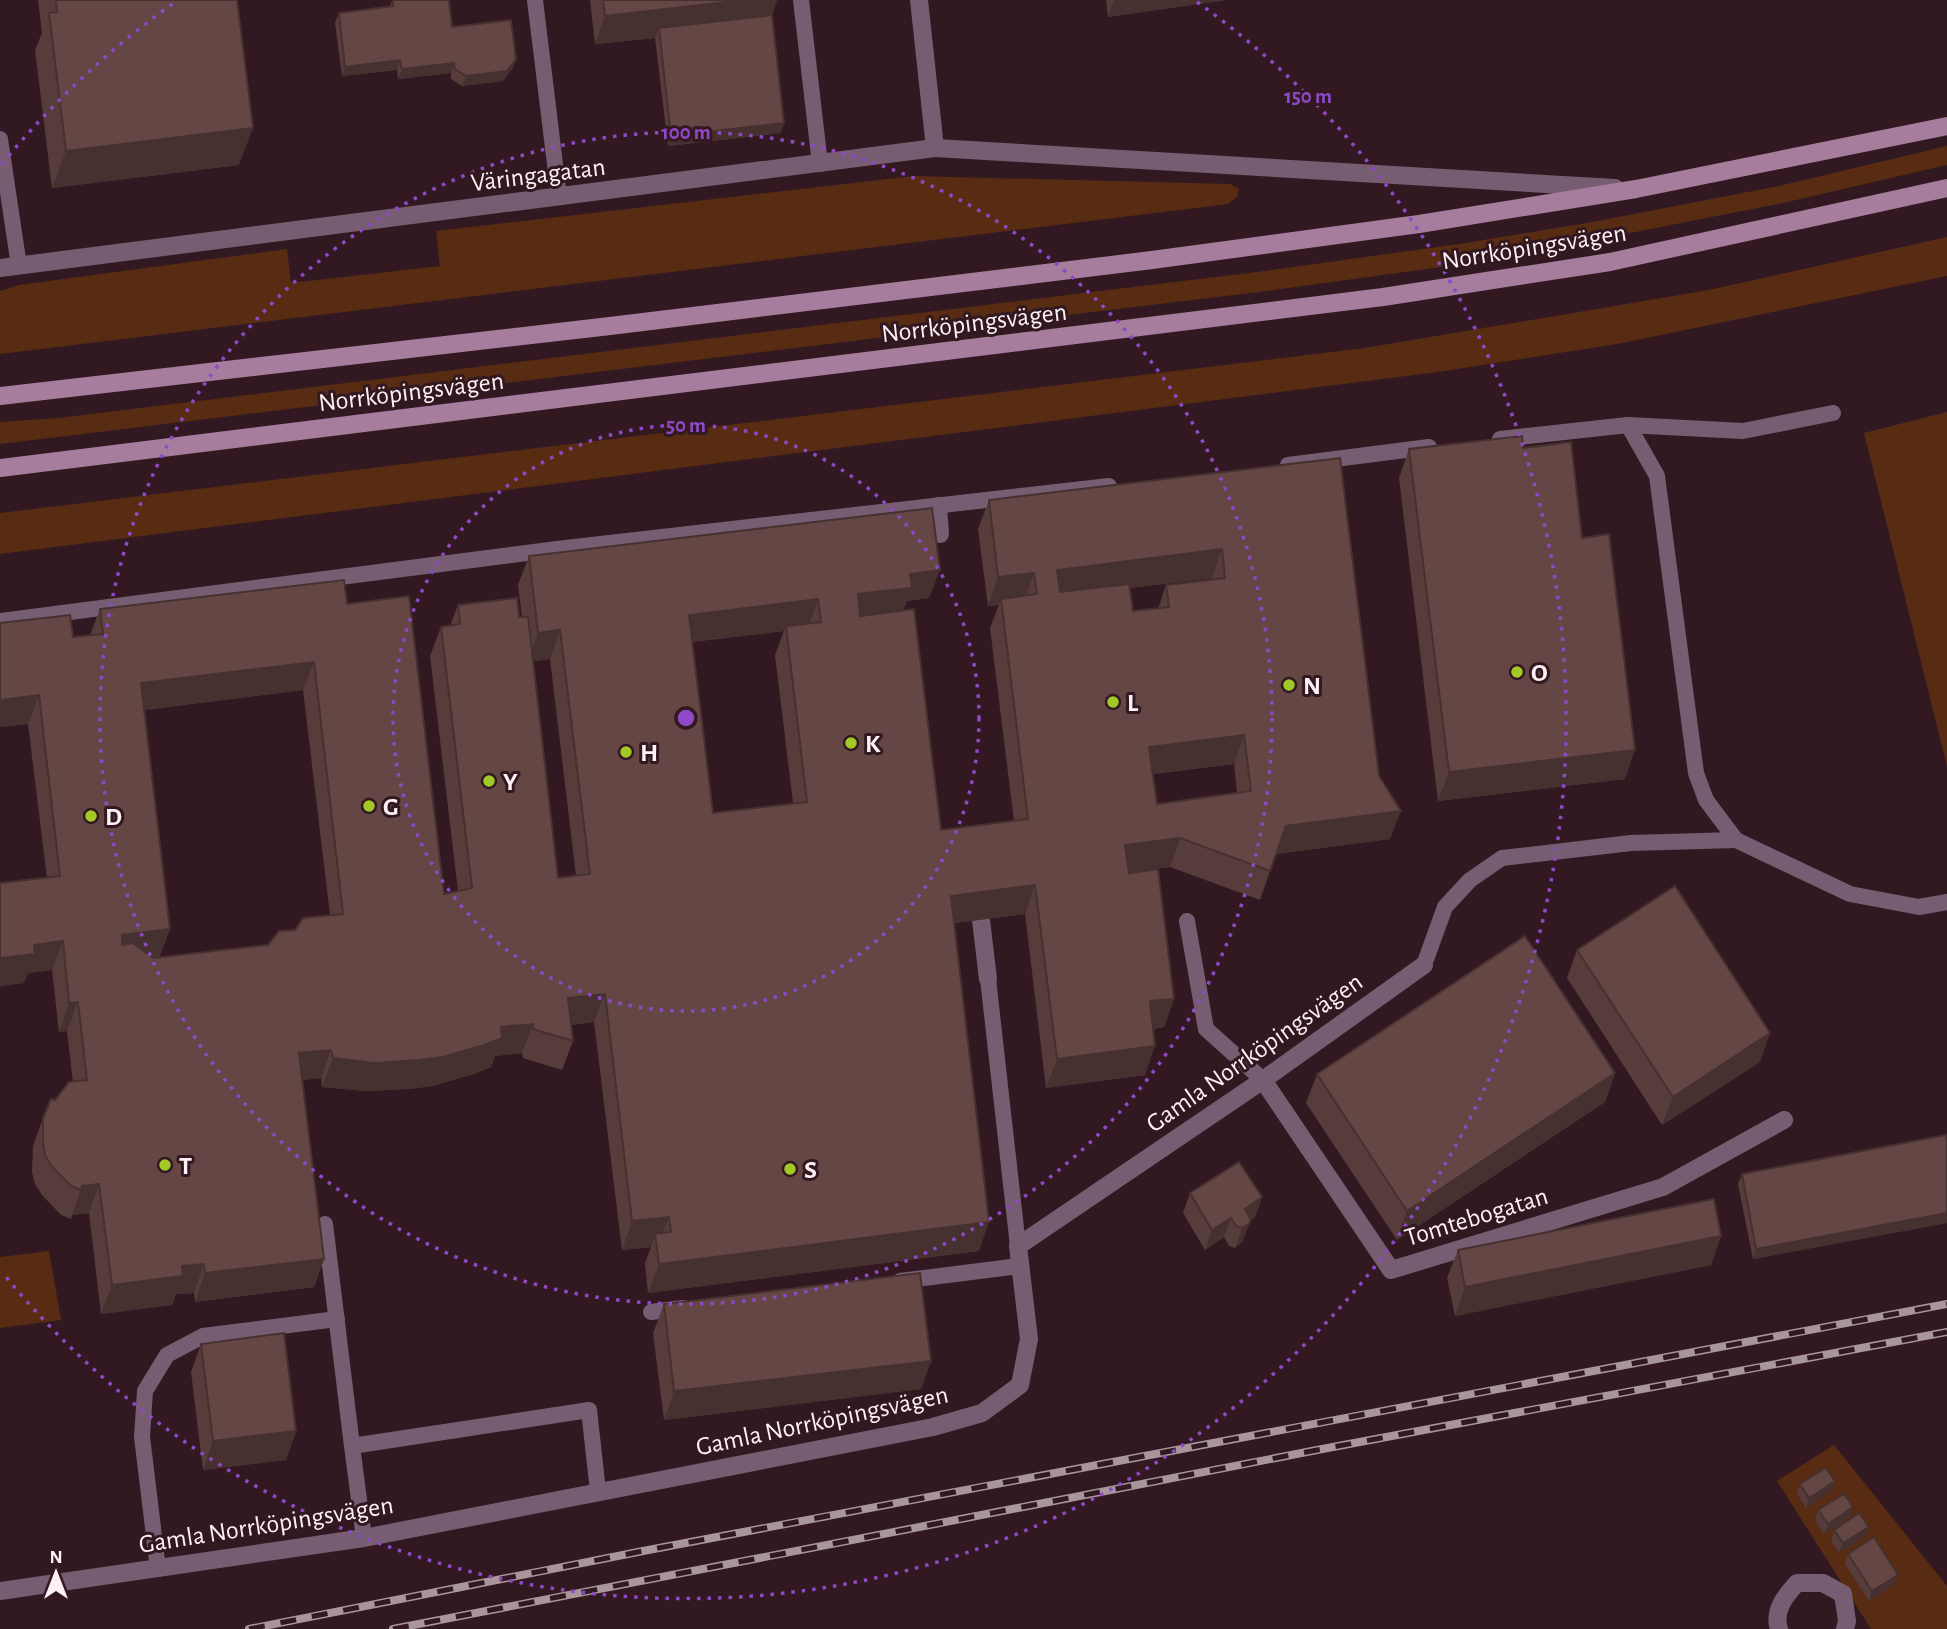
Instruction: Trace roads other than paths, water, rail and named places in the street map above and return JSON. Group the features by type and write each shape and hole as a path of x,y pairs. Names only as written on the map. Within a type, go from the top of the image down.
{"main road":[{"name":"Norrköpingsvägen","path":"0,396 610,326 1152,260 1419,224 1636,190 1947,126"},
{"name":"Norrköpingsvägen","path":"0,468 1397,295 1611,262 1947,188"}],"street":[{"path":"919,0 935,148"},
{"name":"Väringagatan","path":"0,268 935,148 1636,190"},
{"path":"938,506 940,534"},
{"path":"981,920 988,979"},
{"name":"Gamla Norrköpingsvägen","path":"0,1591 364,1538 933,1427 982,1413 1020,1385 1028,1339 1018,1246 1263,1080 1424,965"},
{"name":"Tomtebogatan","path":"1263,1080 1391,1270 1663,1188 1784,1119"},
{"path":"1779,1629 1775,1619 1784,1596 1797,1583 1823,1583 1843,1594 1847,1620 1845,1629"}],"lane":[{"path":"535,0 559,197"},
{"path":"801,0 820,164"},
{"path":"0,139 19,266"},
{"path":"1479,442 1628,425 1743,431 1833,413"},
{"path":"1628,425 1657,476 1696,773 1706,800 1736,840"},
{"path":"1268,467 1451,444"},
{"path":"0,621 522,554 1120,485"},
{"path":"1424,965 1445,907 1470,880 1502,858 1631,843 1736,840 1850,894 1919,907 1947,902"},
{"path":"1187,921 1206,1029 1263,1080"},
{"path":"988,979 1018,1246"},
{"path":"325,1224 364,1538"},
{"path":"883,1283 1019,1266"},
{"path":"651,1312 705,1305"},
{"path":"158,1569 142,1437 145,1391 167,1355 203,1336 337,1320"},
{"path":"352,1446 589,1410 598,1491"}],"railway":[{"path":"249,1629 643,1551 1947,1304"},
{"path":"393,1629 1317,1450 1947,1332"}],"place":[{"name":"O","path":"1517,672"},
{"name":"N","path":"1289,685"},
{"name":"L","path":"1113,702"},
{"name":"K","path":"851,743"},
{"name":"H","path":"626,752"},
{"name":"Y","path":"489,781"},
{"name":"G","path":"369,806"},
{"name":"D","path":"91,816"},
{"name":"T","path":"165,1165"},
{"name":"S","path":"790,1169"}]}
